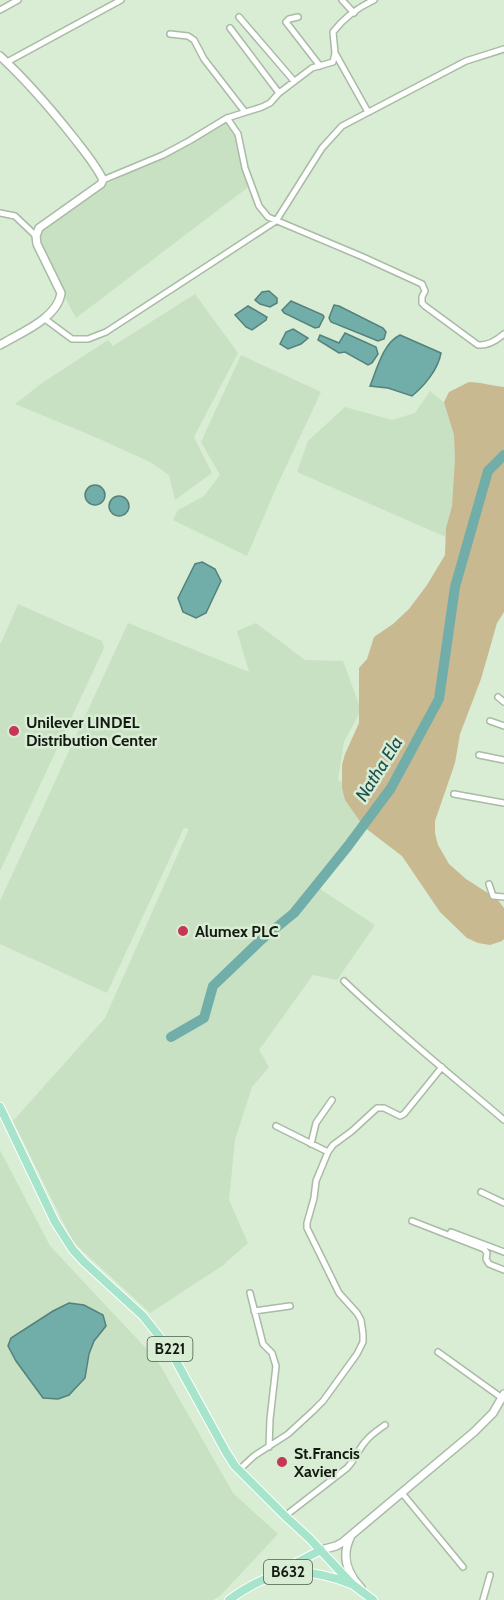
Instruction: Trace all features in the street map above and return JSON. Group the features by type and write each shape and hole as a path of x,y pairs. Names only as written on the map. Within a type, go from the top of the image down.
{"main road":[{"name":"B221","path":"0,1107 64,1238 84,1262 143,1316 156,1331 170,1350 226,1452 239,1470 321,1550 352,1584 371,1598"},
{"path":"284,1573 296,1563 321,1550"},
{"name":"B632","path":"229,1600 257,1582 272,1575 284,1573 318,1574 352,1584"}],"street":[{"path":"0,10 18,0"},
{"path":"7,62 121,0"},
{"path":"342,0 354,13"},
{"path":"0,345 45,319 60,301 61,292 37,244 36,236 39,228 102,184 104,180 163,155 227,118 270,103 279,93 312,68 333,62 335,53 333,32 339,23 374,0"},
{"path":"239,17 294,81"},
{"path":"298,17 286,22 320,66"},
{"path":"230,28 279,93"},
{"path":"170,34 189,36 194,40 204,59 245,112"},
{"path":"45,319 72,339 88,339 106,332 276,221 322,148 342,126 466,61 504,50"},
{"path":"335,53 368,112"},
{"path":"0,56 61,121 104,180"},
{"path":"227,118 240,139 245,168 259,206 268,216 422,284 425,291 422,303 478,345 488,344 504,334"},
{"path":"0,213 15,216 36,236"},
{"path":"498,697 504,702"},
{"path":"490,721 504,726"},
{"path":"479,755 504,760"},
{"path":"454,794 504,803"},
{"path":"489,884 494,896 504,897"},
{"path":"344,981 378,1014 504,1120"},
{"path":"239,1470 254,1456 298,1426 322,1401 357,1354 363,1342 363,1328 357,1313 339,1293 306,1226 316,1181 328,1152 333,1145 377,1108 384,1108 400,1116 404,1114 442,1067"},
{"path":"311,1144 316,1123 332,1100"},
{"path":"276,1126 328,1152"},
{"path":"481,1192 504,1203"},
{"path":"412,1221 484,1249 489,1264 504,1270"},
{"path":"451,1232 504,1252"},
{"path":"250,1293 263,1344 272,1353 276,1366 269,1447"},
{"path":"254,1311 290,1306"},
{"path":"321,1550 338,1545 354,1533 482,1426 493,1413 503,1396 438,1352"},
{"path":"285,1516 347,1468 367,1439 385,1425"},
{"path":"402,1493 463,1567"},
{"path":"354,1533 345,1553 346,1565 350,1575 371,1598"},
{"path":"483,1600 490,1575"}],"shaded area":[{"path":"225,120 238,139 241,163 251,185 76,318 37,245 39,227 99,188"},
{"path":"195,294 238,353 194,437 212,473 175,500 169,475 150,462 15,404 42,383 108,340 113,346"},
{"path":"241,355 321,392 247,556 173,520 178,510 204,496 220,475 201,442"},
{"path":"469,382 504,387 504,612 497,623 481,679 460,734 455,763 435,821 435,833 438,845 449,864 466,879 497,899 504,908 504,939 490,945 467,938 440,912 402,856 364,827 345,800 342,788 342,765 359,723 359,668 367,659 374,637 409,609 445,555 446,528 452,506 455,459 454,435 444,402 449,392"},
{"path":"430,391 463,418 448,538 297,472 308,441 345,407 392,420 415,413"},
{"path":"18,604 102,641 104,648 0,871 0,643"},
{"path":"128,623 249,672 237,631 256,623 305,660 343,661 361,710 344,742 338,780 380,807 319,879 317,887 375,925 337,980 313,975 259,1050 269,1067 252,1087 235,1140 229,1200 248,1243 222,1266 150,1313 73,1242 13,1121 105,1018 189,829 184,828 107,993 0,944 0,901"},
{"path":"0,1150 50,1246 157,1360 233,1493 278,1534 221,1595 213,1600 0,1600"}],"water":[{"path":"269,291 277,298 277,303 270,307 255,300 262,292"},
{"path":"291,301 323,315 319,327 315,328 284,313 282,310"},
{"path":"334,305 383,328 386,332 384,339 378,341 331,322 329,318"},
{"path":"248,306 267,317 252,330 235,315"},
{"path":"293,329 308,338 301,344 288,349 280,344 286,332"},
{"path":"345,333 376,347 378,354 372,363 368,365 345,352 339,353 318,340 320,335 339,343"},
{"path":"400,335 441,353 430,377 412,396 388,388 370,386 385,350"},
{"path":"95,485 102,488 105,495 102,502 95,505 88,502 85,495 88,488"},
{"path":"119,496 126,499 129,506 126,513 119,516 112,513 109,506 112,499"},
{"path":"202,562 215,569 221,581 206,613 196,618 183,612 178,598 195,564"},
{"path":"69,1303 84,1305 103,1315 106,1326 94,1341 85,1378 69,1395 58,1399 43,1398 8,1346 11,1338"}],"waterway":[{"name":"Natha Ela","path":"171,1037 204,1018 213,986 261,940 294,913 391,788 439,699 455,587 488,471 504,455"}],"place":[{"name":"Unilever LINDEL Distribution Center","path":"14,731"},
{"name":"Alumex PLC","path":"183,931"},
{"name":"St.Francis Xavier","path":"282,1462"}]}
